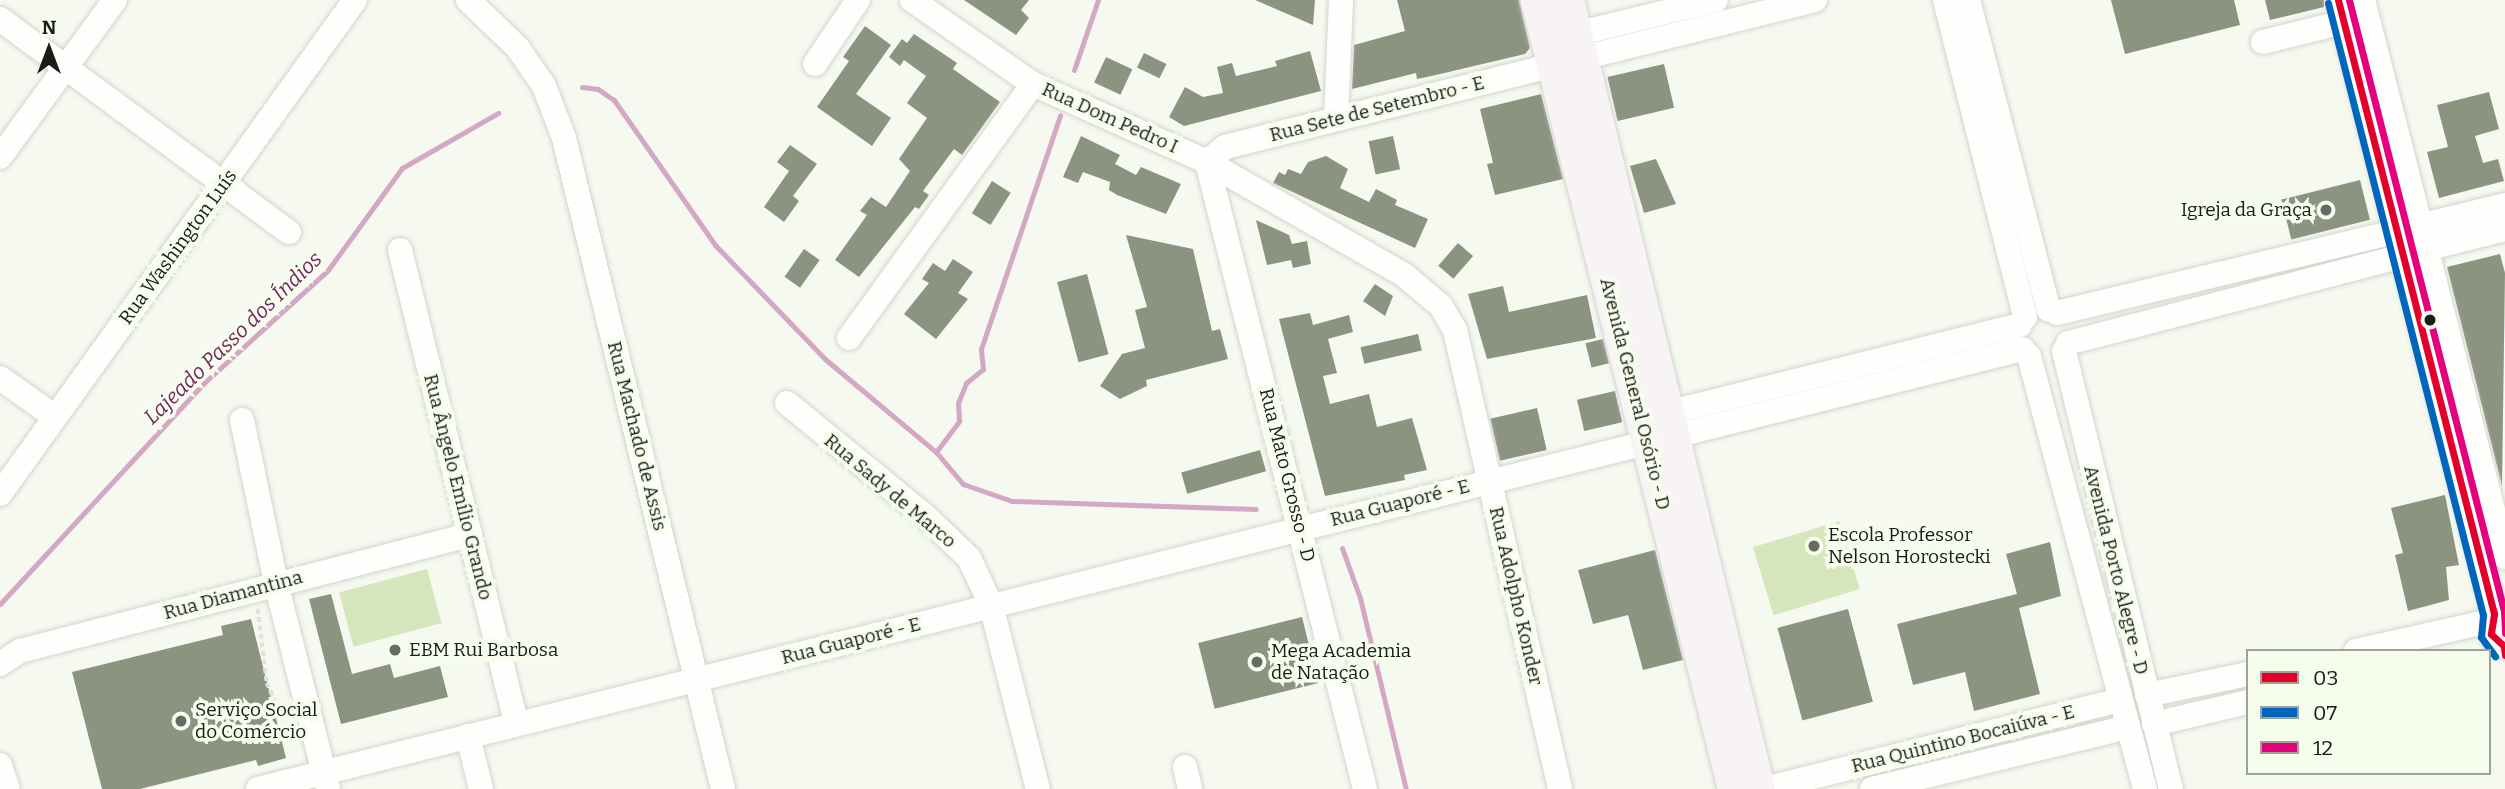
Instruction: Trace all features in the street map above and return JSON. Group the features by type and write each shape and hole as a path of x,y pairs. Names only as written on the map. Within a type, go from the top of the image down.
{"main road":[{"name":"Avenida General Osório - D","path":"1537,0 1570,53"},
{"name":"Avenida General Osório - D","path":"1567,0 1570,53 1657,427 1734,789"},
{"name":"Avenida General Osório - D","path":"1657,427 1759,789"}],"street":[{"path":"0,156 115,0"},
{"name":"Rua Washington Luís","path":"0,494 355,0"},
{"name":"Rua Machado de Assis","path":"468,0 517,47 544,86 564,138 723,789"},
{"path":"815,64 859,0"},
{"name":"Rua Dom Pedro I","path":"912,0 1032,84 1207,162"},
{"path":"1336,119 1341,0"},
{"name":"Rua Sete de Setembro - E","path":"1570,53 1716,0"},
{"name":"Rua Sete de Setembro - E","path":"1207,162 1225,147 1336,119 1570,53 1815,0"},
{"path":"1945,0 2023,321 2026,353 2043,360 2066,347 2414,240 2505,205"},
{"path":"1968,0 2053,311 2068,326 2066,347"},
{"path":"2363,0 2496,614 2491,634 2503,648"},
{"path":"2263,42 2341,11 2414,240 2505,557"},
{"path":"0,19 289,232"},
{"path":"849,338 1032,84"},
{"name":"Rua Adolpho Konder","path":"1207,162 1404,275 1441,306 1455,330 1560,789"},
{"name":"Rua Mato Grosso - D","path":"1207,162 1365,789"},
{"path":"2023,321 2053,311 2414,240 2505,229"},
{"name":"Rua Ângelo Emílio Grando","path":"400,250 516,724"},
{"name":"Rua Guaporé - E","path":"258,789 320,779 468,736 1489,481 1657,427 2023,321"},
{"name":"Avenida Porto Alegre - D","path":"2066,347 2171,789"},
{"name":"Rua Guaporé - E","path":"1657,427 2026,353"},
{"name":"Avenida Porto Alegre - D","path":"2026,353 2145,789"},
{"path":"0,378 55,417"},
{"name":"Rua Sady de Marco","path":"787,403 925,516 968,558 991,606 1038,789"},
{"path":"243,421 266,586 320,779"},
{"name":"Rua Diamantina","path":"10,658 266,586 470,535"},
{"path":"2364,649 2496,614"},
{"path":"2147,695 2246,674"},
{"name":"Rua Quintino Bocaiúva - E","path":"1765,789 2120,700"},
{"path":"2154,724 2246,702"},
{"name":"Rua Quintino Bocaiúva - E","path":"1872,789 2128,727"},
{"path":"468,736 481,789"},
{"path":"1893,756 1900,782"},
{"path":"0,765 8,789"}],"path":[{"path":"266,586 267,683 320,779"},
{"path":"267,683 281,681"}],"green space":[{"path":"1839,521 1860,589 1774,615 1753,547"},
{"path":"427,569 441,623 354,647 339,593"}],"building":[{"path":"964,0 1029,0 1021,10 1029,18 1016,35"},
{"path":"1255,0 1315,0 1313,25"},
{"path":"1397,0 1519,0 1530,48 1525,54 1436,75 1417,79 1416,73 1352,89 1354,45 1405,31"},
{"path":"2111,0 2234,0 2240,25 2125,54"},
{"path":"2265,0 2324,0 2324,7 2270,20"},
{"path":"865,26 891,45 856,94 891,118 872,146 817,107 849,61 843,57"},
{"path":"914,34 957,63 953,69 1000,102 962,155 954,149 923,191 929,195 919,209 915,207 859,277 835,260 867,215 860,211 871,197 886,207 910,171 899,159 927,118 907,103 926,76 904,60 900,66 889,57 902,39 907,43"},
{"path":"1310,51 1321,91 1184,126 1169,117 1185,87 1203,97 1223,93 1217,67 1232,63 1236,76 1277,66 1275,61"},
{"path":"1144,53 1166,64 1159,78 1137,67"},
{"path":"1106,57 1132,69 1120,95 1094,82"},
{"path":"1664,64 1674,108 1618,121 1607,77"},
{"path":"2489,92 2499,129 2475,136 2483,163 2498,159 2504,181 2439,198 2427,152 2448,147 2437,105"},
{"path":"1541,94 1563,179 1495,195 1487,164 1493,163 1480,109"},
{"path":"1081,136 1120,155 1115,164 1136,175 1141,167 1181,184 1166,214 1117,195 1109,190 1110,182 1083,172 1078,183 1063,177"},
{"path":"1393,136 1400,169 1376,174 1369,141"},
{"path":"790,145 817,164 793,196 799,201 784,222 764,207 789,171 777,162"},
{"path":"1326,156 1348,169 1340,188 1369,202 1376,189 1397,200 1395,205 1428,219 1415,248 1273,183 1279,172 1285,175 1288,169 1301,174 1308,162"},
{"path":"1656,159 1676,204 1644,213 1630,166"},
{"name":"Igreja da Graça","path":"2360,180 2370,220 2291,239 2281,200"},
{"path":"992,181 1011,193 991,225 972,213"},
{"path":"1256,220 1289,235 1292,244 1307,241 1311,264 1293,268 1291,260 1267,265"},
{"path":"1126,235 1193,249 1212,331 1220,329 1228,359 1146,380 1147,386 1120,399 1100,386 1122,354 1145,348 1135,310 1147,307"},
{"path":"1458,243 1473,256 1453,279 1438,266"},
{"path":"804,249 820,260 800,288 784,277"},
{"path":"2500,254 2505,273 2502,486 2447,267"},
{"path":"953,259 973,272 958,293 968,299 936,339 904,314 929,283 922,279 933,263 945,271"},
{"path":"1087,274 1108,354 1079,362 1057,282"},
{"path":"1375,284 1393,296 1385,316 1363,301"},
{"path":"1503,286 1509,312 1587,295 1596,338 1487,359 1468,294"},
{"path":"1310,313 1313,325 1349,315 1353,332 1328,339 1337,373 1323,376 1330,404 1369,394 1377,427 1412,418 1427,470 1404,475 1405,480 1325,496 1279,319"},
{"path":"1418,334 1422,351 1364,364 1361,347"},
{"path":"1603,339 1609,363 1592,368 1586,343"},
{"path":"1615,391 1622,422 1584,431 1577,400"},
{"path":"1537,408 1547,450 1500,461 1490,419"},
{"path":"1260,450 1266,471 1187,494 1181,473"},
{"path":"2445,495 2459,565 2446,567 2449,600 2408,611 2395,555 2403,553 2391,508"},
{"path":"2050,542 2061,596 2019,608 2040,694 1974,711 1965,672 1913,685 1897,624 2017,594 2006,554"},
{"path":"1655,550 1683,660 1643,670 1628,615 1593,624 1578,570"},
{"path":"331,594 352,674 390,664 394,678 440,666 448,697 341,724 309,599"},
{"path":"1848,609 1873,702 1802,721 1777,628"},
{"name":"Mega Academia de Natação","path":"1302,617 1318,683 1215,709 1198,643"},
{"name":"Serviço Social do Comércio","path":"251,619 286,758 258,766 256,760 140,789 102,789 72,672 223,635 221,626"}],"waterway":[{"path":"1074,70 1098,0"},
{"name":"Lajeado Passo dos Índios","path":"582,87 598,89 614,100 716,246 825,359 936,452 963,484 1012,501 1256,509"},
{"name":"Lajeado Passo dos Índios","path":"0,604 205,382 328,270 402,168 498,113"},
{"path":"936,452 959,421 958,403 966,383 983,369 981,349 1060,115"},
{"name":"Lajeado Passo dos Índios","path":"1342,548 1360,598 1406,789"}],"transit line":[{"name":"03","path":"2338,0 2494,614 2491,634 2504,646 2505,655"},
{"name":"12","path":"2349,0 2504,611 2505,633"},
{"name":"07","path":"2328,3 2483,615 2481,637 2490,649"},
{"name":"07","path":"2491,651 2495,656"}],"place":[{"name":"Igreja da Graça","path":"2326,210"},
{"name":"Escola Professor Nelson Horostecki","path":"1814,546"},
{"name":"EBM Rui Barbosa","path":"395,650"},
{"name":"Mega Academia de Natação","path":"1257,662"},
{"name":"Serviço Social do Comércio","path":"181,721"}]}
